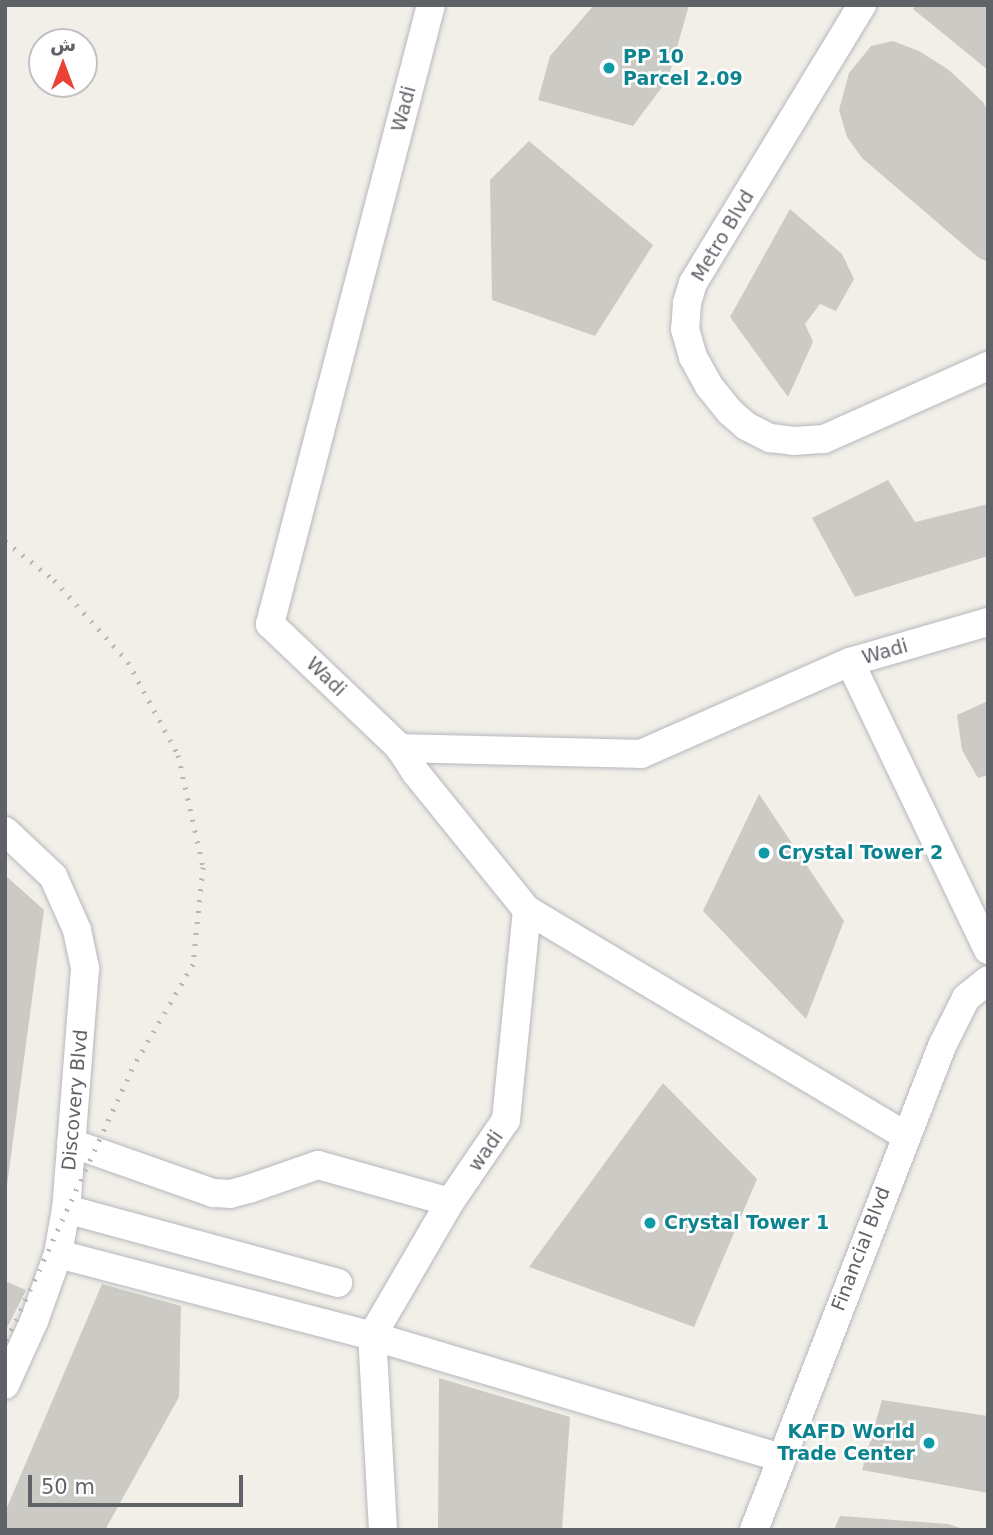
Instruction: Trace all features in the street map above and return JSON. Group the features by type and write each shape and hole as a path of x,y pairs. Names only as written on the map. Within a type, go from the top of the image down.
{"street":[{"name":"Wadi","path":"431,5 270,624 400,748 641,754 850,663 988,622"},
{"name":"Metro Blvd","path":"862,5 694,283 687,303 685,329 693,357 709,386 730,412 746,426 771,438 794,442 824,439 988,366"},
{"path":"850,663 988,950"},
{"path":"400,748 416,773 527,910 905,1135"},
{"name":"Discovery Blvd","path":"5,831 53,876 80,943 85,969 66,1209 58,1254 34,1321 5,1385"},
{"name":"wadi","path":"372,1336 450,1202 506,1120 527,910"},
{"name":"Financial Blvd","path":"754,1530 905,1135 956,1014 966,998 988,980"},
{"path":"71,1143 213,1193 230,1194 249,1189 318,1165 450,1202"},
{"path":"66,1209 338,1283"},
{"path":"58,1254 372,1336 780,1458"},
{"path":"372,1336 383,1530"}],"building":[{"name":"PP 10 Parcel 2.09","path":"594,5 689,5 668,79 633,126 538,100 550,56"},
{"path":"916,5 988,5 988,70 913,9"},
{"path":"893,41 919,51 949,70 983,102 988,112 988,262 979,258 862,158 847,137 839,110 849,73 871,46"},
{"path":"529,141 653,245 595,336 492,300 490,180"},
{"path":"790,209 842,254 854,279 836,311 820,304 805,324 813,342 788,397 730,317"},
{"path":"888,480 915,522 988,504 988,556 855,597 812,518"},
{"path":"988,701 988,775 978,778 962,750 957,715"},
{"name":"Crystal Tower 2","path":"759,794 844,921 806,1019 703,911"},
{"path":"5,875 44,910 7,1185 5,1185"},
{"name":"Crystal Tower 1","path":"663,1083 757,1179 694,1327 529,1267"},
{"path":"5,1281 26,1290 5,1332"},
{"path":"102,1284 181,1306 179,1397 105,1530 5,1530 5,1512"},
{"path":"439,1378 570,1417 562,1530 438,1530"},
{"name":"KAFD World Trade Center","path":"882,1400 988,1416 988,1493 862,1470"},
{"path":"840,1516 948,1524 963,1529 834,1530"}],"railway":[{"path":"5,541 54,580 128,662 178,755 203,867 193,964 132,1069 5,1344"}],"place":[{"name":"PP 10 Parcel 2.09","path":"609,68"},
{"name":"Crystal Tower 2","path":"764,853"},
{"name":"Crystal Tower 1","path":"650,1223"},
{"name":"KAFD World Trade Center","path":"929,1443"}]}
